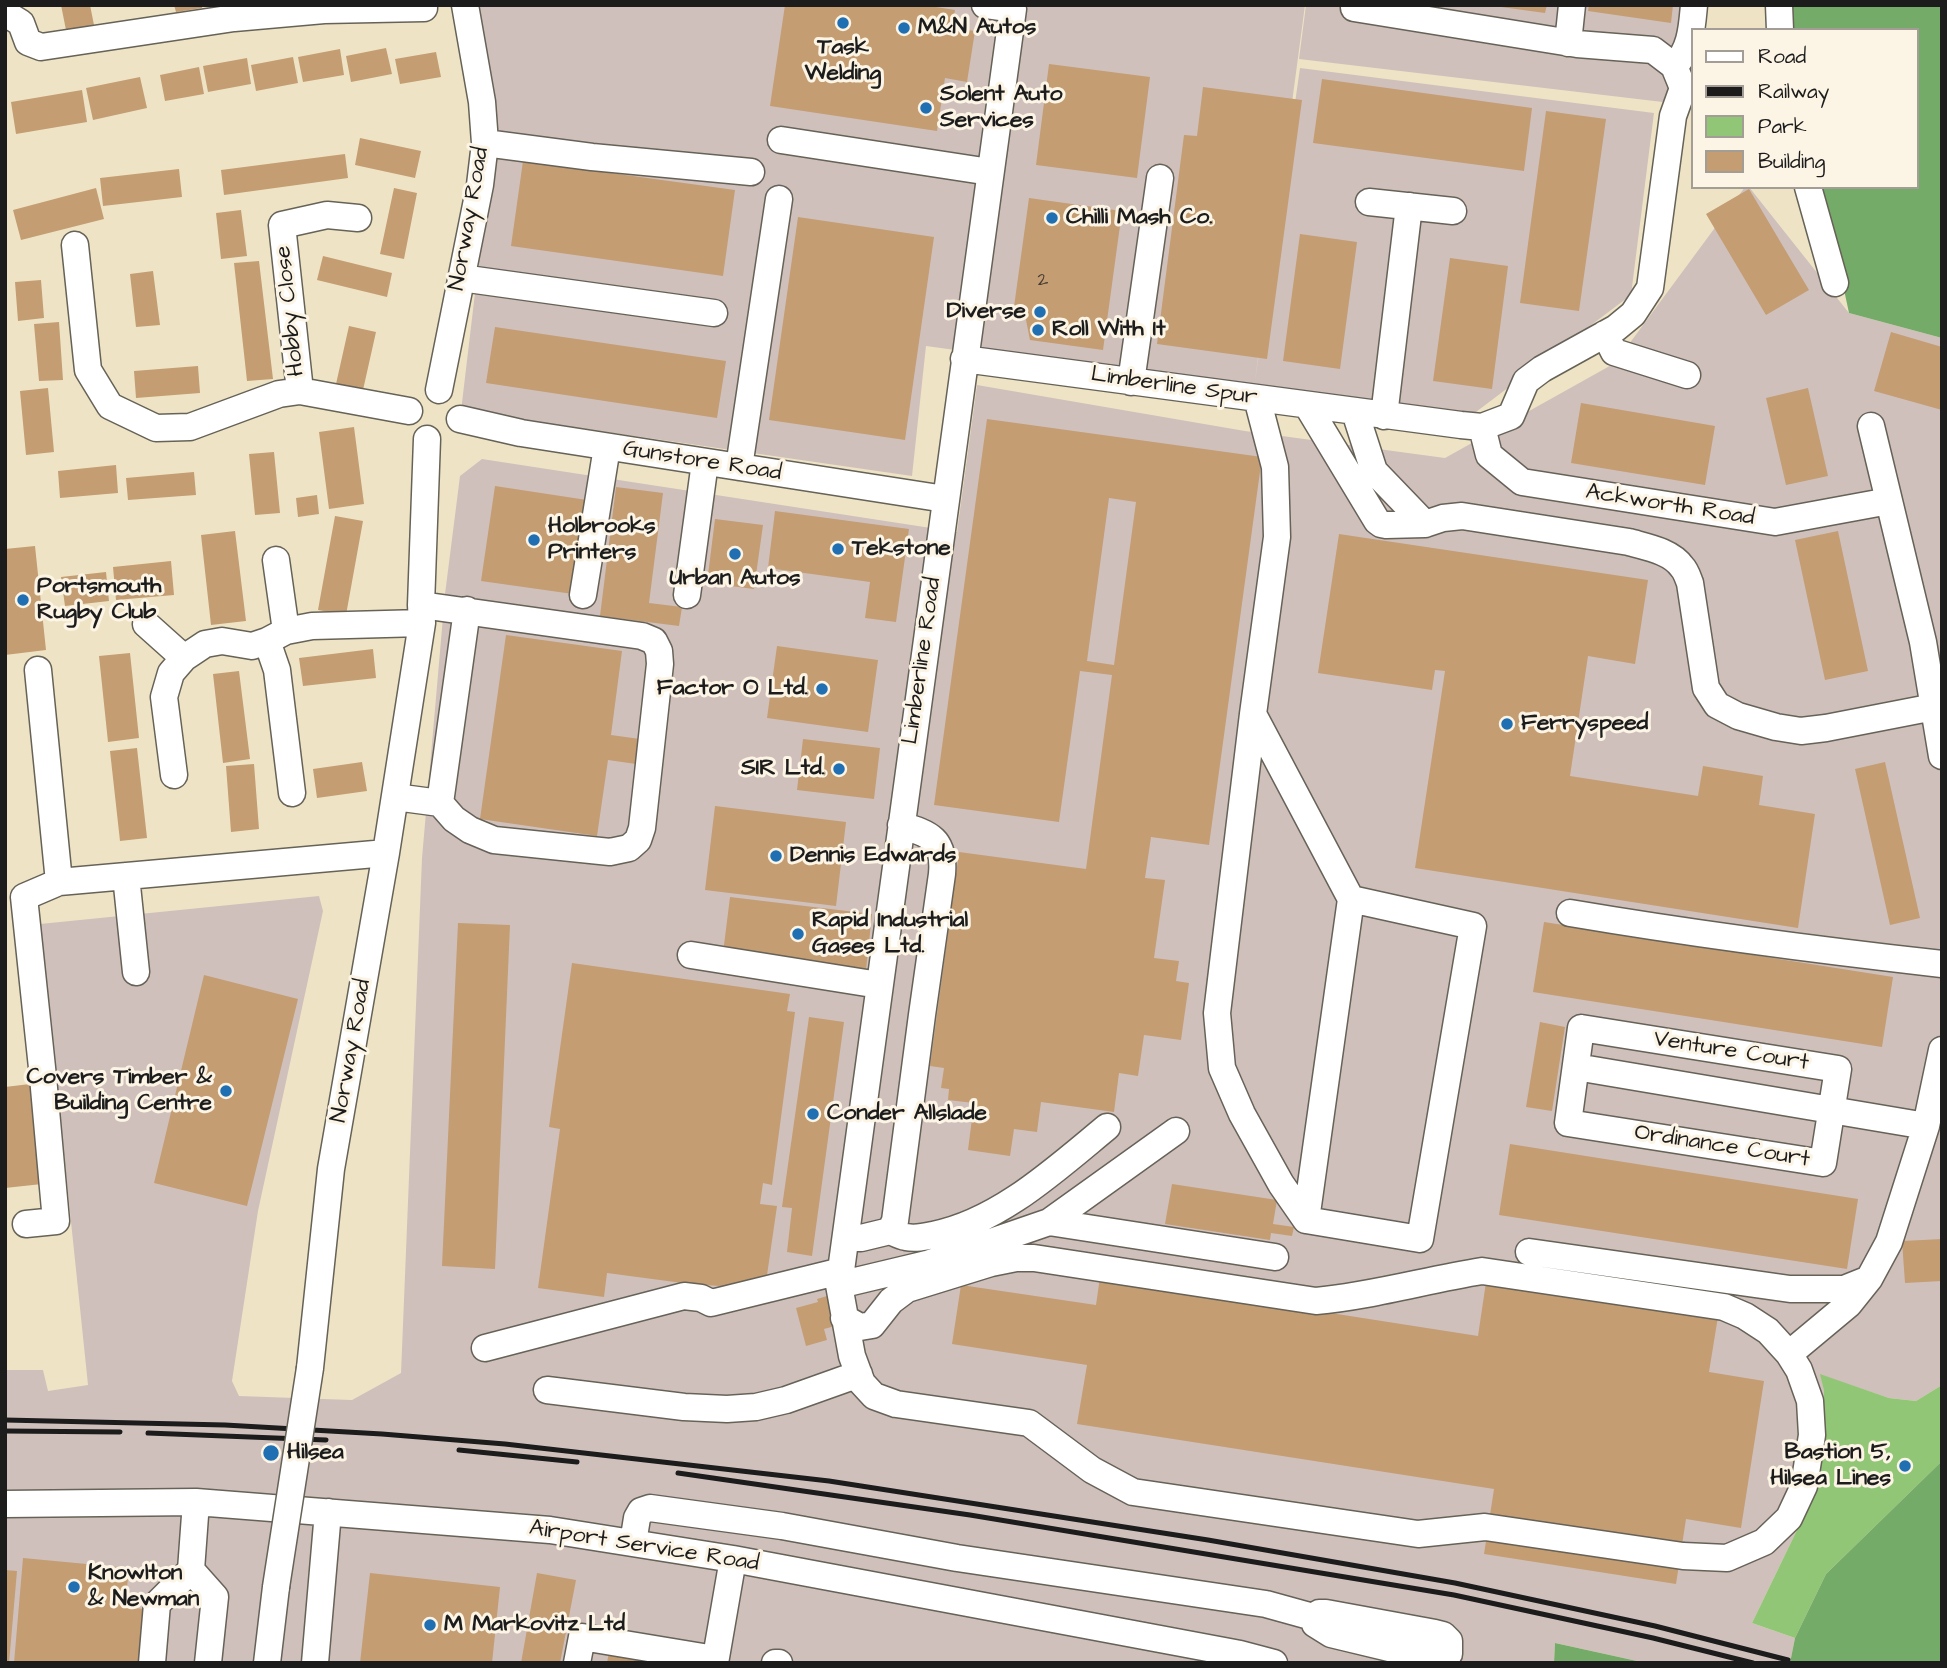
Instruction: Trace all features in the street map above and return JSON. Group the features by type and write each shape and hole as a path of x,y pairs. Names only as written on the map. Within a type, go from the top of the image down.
{"street":[{"name":"Norway Road","path":"439,390 480,185 485,144 482,102 466,5"},
{"path":"985,5 1015,7"},
{"path":"1354,5 1354,8 1568,43 1653,50 1674,66 1683,88 1673,117 1650,288 1633,314 1616,328 1542,369 1526,382 1510,416 1482,427"},
{"path":"1568,43 1572,5"},
{"path":"1674,66 1686,51 1694,5"},
{"path":"1779,5 1780,28"},
{"name":"Limberline Road","path":"859,1374 852,1356 844,1318 840,1278 964,359 1015,7"},
{"path":"5,15 21,23 28,42 41,47 232,11 424,8"},
{"path":"781,140 990,172"},
{"path":"485,144 751,172"},
{"path":"1130,382 1160,178"},
{"path":"1809,189 1835,283"},
{"path":"739,467 779,199"},
{"path":"1369,202 1453,211"},
{"path":"1384,416 1409,206"},
{"name":"Hobby Close","path":"300,391 282,225 327,215 358,218"},
{"path":"75,244 88,370 110,406 156,428 190,427 279,394 300,391 410,411"},
{"path":"461,278 714,313"},
{"path":"1605,334 1614,352 1687,375"},
{"name":"Limberline Spur","path":"964,359 1482,427"},
{"path":"439,390 455,399 460,409 460,419 458,426 447,438 435,441 427,439 414,429 410,421 410,411 413,402 424,391 439,390"},
{"path":"1256,398 1275,467 1277,537 1217,1013 1222,1068 1242,1114 1281,1184 1306,1220 1420,1239 1473,926 1351,899"},
{"path":"1307,405 1381,524 1424,524 1462,516 1629,542 1652,548 1675,559 1684,568 1690,583 1706,688 1717,705 1738,716 1801,731 1934,707"},
{"path":"1355,412 1374,471 1424,524"},
{"name":"Gunstore Road","path":"460,419 521,433 945,499"},
{"path":"1871,426 1923,642 1942,756"},
{"name":"Ackworth Road","path":"1482,427 1489,455 1522,482 1774,522 1889,501"},
{"name":"Norway Road","path":"267,1663 310,1368 331,1169 386,853 421,614 427,439"},
{"path":"583,595 607,447"},
{"path":"687,595 705,462"},
{"path":"276,560 277,670 292,793"},
{"path":"440,803 467,610"},
{"path":"174,775 164,697 172,673 184,658 205,644 222,640 252,646 312,626 467,610 642,636 654,641 659,651 660,664 642,828 638,840 629,848 610,852 494,840 470,830 454,819 440,803 395,797"},
{"path":"146,624 184,658"},
{"path":"38,670 59,882"},
{"path":"1253,714 1351,899 1306,1220"},
{"path":"890,1231 895,1221 944,860 939,844 931,836 901,825"},
{"path":"26,1224 56,1220 24,897 59,882 386,853"},
{"path":"126,876 136,972"},
{"path":"1570,913 1819,951 1942,964"},
{"path":"691,955 879,985"},
{"name":"Venture Court","path":"1576,1067 1581,1028 1838,1069 1832,1111"},
{"path":"1789,1354 1849,1304 1869,1279 1889,1242 1926,1126 1942,1051"},
{"path":"1576,1067 1926,1126"},
{"name":"Ordinance Court","path":"1576,1067 1568,1123 1824,1163 1832,1111"},
{"path":"846,1237 861,1238 890,1231 905,1237 919,1238 949,1232 988,1215 1054,1170 1107,1127"},
{"path":"485,1348 684,1296 701,1298 711,1303 927,1264 1049,1222 1177,1131"},
{"path":"1049,1222 1275,1258"},
{"path":"1529,1252 1790,1289 1844,1289 1869,1279"},
{"path":"547,1390 684,1408 727,1409 756,1407 786,1400 859,1374 862,1383 874,1396 896,1404 1029,1423 1092,1471 1133,1492 1418,1534 1485,1527 1683,1556 1727,1558 1764,1542 1789,1518 1804,1486 1812,1435 1810,1401 1799,1370 1789,1354 1768,1331 1745,1316 1724,1307 1482,1271 1443,1277 1353,1298 1316,1301 1048,1260 1016,1258 907,1289 891,1301 872,1325 860,1327 844,1318"},
{"path":"152,1663 157,1604 191,1570 196,1502"},
{"name":"Airport Service Road","path":"5,1504 196,1502 550,1530 733,1559 1274,1663"},
{"path":"633,1543 637,1518 641,1511 650,1508 782,1526 957,1558 1266,1605 1313,1617"},
{"path":"315,1663 328,1512"},
{"path":"949,1599 957,1558"},
{"path":"577,1663 582,1637 715,1661 733,1559"},
{"path":"191,1570 215,1597 208,1663"}],"shaded area":[{"path":"478,5 1305,5 1255,381 1300,68 1654,113 1631,295 1472,415 1254,391 926,346 912,476 461,411 496,116"},
{"path":"1306,5 1699,5 1696,28 1692,28 1692,69 1688,105 1299,59"},
{"path":"1744,189 1751,189 1849,313 1942,338 1942,1385 1916,1401 1889,1398 1821,1375 1824,1391 1823,1415 1811,1488 1797,1530 1752,1623 1795,1638 1790,1663 1646,1663 1555,1643 1554,1663 5,1663 5,1370 43,1370 48,1391 88,1385 40,924 319,896 323,911 258,1211 232,1381 239,1396 352,1400 401,1373 422,858 445,594 460,476 482,459 957,532 977,385 1245,431 1445,458 1615,363"}],"green space":[{"path":"1791,5 1942,5 1942,338 1849,313 1822,189 1919,189 1919,28 1793,28"},
{"path":"1820,1374 1889,1398 1916,1401 1942,1385 1942,1461 1826,1574 1795,1638 1752,1623 1797,1530 1811,1488 1823,1415 1824,1391"},
{"path":"1942,1461 1942,1663 1790,1663 1795,1638 1826,1574"},
{"path":"1555,1643 1646,1663 1554,1663"}],"building":[{"path":"61,5 90,5 94,25 66,30"},
{"path":"174,5 202,5 202,8 176,12"},
{"path":"785,5 923,5 955,10 952,28 975,31 967,82 945,78 937,131 770,106"},
{"path":"1547,5 1545,13 1501,7"},
{"path":"1589,5 1673,5 1671,23 1588,11"},
{"path":"386,48 392,74 351,82 346,56"},
{"path":"340,49 344,75 303,82 298,57"},
{"path":"436,52 441,77 400,84 395,59"},
{"path":"293,57 298,83 256,91 251,65"},
{"path":"247,58 251,84 208,92 203,66"},
{"path":"1049,64 1150,77 1137,178 1036,165"},
{"path":"199,67 204,94 165,101 160,75"},
{"path":"140,77 147,108 93,120 86,88"},
{"path":"1322,79 1532,108 1524,171 1313,143"},
{"path":"1203,87 1302,100 1267,359 1157,344 1184,135 1197,136"},
{"path":"82,90 87,122 16,134 11,102"},
{"path":"1546,111 1606,119 1579,311 1520,303"},
{"path":"360,138 421,151 415,178 355,165"},
{"path":"345,154 348,178 224,195 221,170"},
{"path":"523,161 735,190 723,276 511,246"},
{"path":"179,169 182,197 103,206 100,178"},
{"path":"96,188 104,219 21,240 13,210"},
{"path":"394,188 417,193 404,259 380,254"},
{"path":"1749,189 1809,290 1766,315 1706,214"},
{"path":"1029,198 1122,211 1103,350 1030,340 1025,315 1013,314"},
{"path":"241,210 247,256 221,259 216,213"},
{"path":"798,217 934,237 905,440 769,420"},
{"path":"1300,234 1357,242 1340,369 1283,361"},
{"path":"323,256 392,273 387,297 317,280"},
{"path":"1450,258 1508,266 1492,389 1433,381"},
{"path":"259,261 273,379 247,381 234,263"},
{"path":"153,271 160,325 136,327 130,274"},
{"path":"41,280 44,318 18,321 15,282"},
{"path":"59,322 63,380 39,381 34,324"},
{"path":"349,326 376,332 363,390 336,384"},
{"path":"495,327 726,361 717,418 486,383"},
{"path":"1891,332 1942,347 1942,410 1874,391"},
{"path":"198,366 200,393 136,398 134,371"},
{"path":"48,388 54,452 26,455 20,391"},
{"path":"1808,388 1828,476 1786,485 1766,398"},
{"path":"1581,403 1715,426 1705,485 1571,463"},
{"path":"987,419 1262,457 1209,845 1151,837 1145,878 1165,880 1154,958 1179,961 1176,981 1189,983 1181,1040 1144,1035 1138,1076 1119,1073 1114,1112 1041,1102 1037,1132 1014,1129 1010,1156 968,1150 974,1103 948,1100 949,1089 941,1088 944,1068 930,1066 959,852 1086,869 1112,675 1080,671 1059,822 934,805","holes":["1109,498 1136,502 1114,665 1087,661"]},
{"path":"354,427 364,504 329,509 319,432"},
{"path":"274,452 280,513 255,515 249,454"},
{"path":"116,465 118,493 60,498 58,471"},
{"path":"194,472 196,495 128,500 126,478"},
{"name":"Holbrooks Printers","path":"495,486 587,500 573,594 481,581"},
{"path":"616,487 663,493 649,603 682,607 679,626 600,616"},
{"path":"317,495 319,514 298,517 296,498"},
{"name":"Tekstone","path":"775,511 909,529 896,622 865,618 870,582 768,568"},
{"path":"335,516 363,521 346,615 318,610"},
{"name":"Urban Autos","path":"715,519 763,525 754,589 707,583"},
{"path":"235,531 246,621 211,625 201,535"},
{"path":"1838,531 1868,671 1825,680 1795,540"},
{"path":"1339,534 1648,580 1635,664 1588,656 1570,776 1698,796 1703,766 1763,776 1759,805 1815,814 1798,928 1415,868 1445,671 1435,670 1432,690 1318,673"},
{"name":"Portsmouth Rugby Club","path":"35,546 46,650 5,655 5,549"},
{"path":"171,561 174,595 116,600 113,567"},
{"path":"106,572 109,601 65,606 61,577"},
{"path":"506,635 622,651 611,735 640,739 636,764 608,760 597,836 480,819"},
{"name":"Factor O Ltd.","path":"777,646 878,660 868,732 767,718"},
{"path":"373,649 376,678 303,686 299,658"},
{"path":"130,653 139,738 108,742 99,656"},
{"path":"239,671 250,759 223,763 213,674"},
{"name":"SIR Ltd.","path":"803,739 880,748 874,799 797,790"},
{"path":"137,748 147,838 120,841 110,751"},
{"path":"362,762 367,791 317,798 313,769"},
{"path":"1885,762 1920,918 1890,925 1855,769"},
{"path":"254,764 259,829 231,832 226,766"},
{"name":"Dennis Edwards","path":"715,806 846,822 836,906 705,890"},
{"name":"Rapid Industrial Gases Ltd.","path":"730,897 872,914 866,970 723,953"},
{"path":"1544,922 1893,977 1882,1047 1533,992"},
{"path":"458,923 510,925 495,1269 442,1266"},
{"path":"572,963 790,994 787,1011 795,1012 772,1185 763,1183 760,1204 777,1206 765,1289 690,1284 607,1273 604,1297 538,1288 560,1129 549,1127"},
{"name":"Covers Timber & Building Centre","path":"204,975 298,999 247,1206 154,1183"},
{"name":"Conder Allslade","path":"809,1017 844,1022 812,1256 787,1252 792,1208 782,1207"},
{"path":"1540,1022 1565,1027 1552,1111 1526,1107"},
{"path":"30,1084 42,1184 5,1188 5,1087"},
{"path":"1510,1144 1858,1199 1847,1269 1499,1215"},
{"path":"1172,1184 1277,1200 1273,1224 1294,1227 1292,1236 1271,1233 1270,1240 1165,1224"},
{"path":"1942,1239 1942,1281 1905,1283 1902,1241"},
{"path":"1489,1262 1721,1298 1709,1372 1764,1381 1741,1528 1686,1519 1676,1584 1484,1554 1494,1489 1077,1424 1087,1365 952,1344 961,1285 1096,1305 1100,1277 1478,1336"},
{"path":"827,1296 835,1326 824,1329 827,1340 806,1346 796,1308 818,1302 817,1299"},
{"name":"Knowlton & Newman","path":"23,1558 129,1568 125,1607 144,1609 139,1663 14,1663"},
{"path":"5,1570 17,1571 9,1663 5,1663"},
{"name":"M Markovitz Ltd","path":"370,1573 500,1587 492,1663 360,1663"},
{"path":"537,1573 576,1580 560,1663 521,1663"},
{"path":"609,1651 669,1663 607,1663"}],"railway":[{"path":"5,1420 225,1425 382,1434 505,1444 829,1481 1208,1540 1455,1583 1655,1626 1788,1660"},
{"path":"5,1431 120,1432"},
{"path":"148,1433 326,1440"},
{"path":"459,1450 577,1462"},
{"path":"678,1473 970,1515 1454,1595 1653,1638 1753,1663"}],"place":[{"name":"Task Welding","path":"843,23"},
{"name":"M&N Autos","path":"904,28"},
{"name":"Solent Auto Services","path":"926,108"},
{"name":"Chilli Mash Co.","path":"1052,218"},
{"name":"Diverse","path":"1040,312"},
{"name":"Roll With It","path":"1038,330"},
{"name":"Holbrooks Printers","path":"534,540"},
{"name":"Tekstone","path":"838,549"},
{"name":"Urban Autos","path":"735,554"},
{"name":"Portsmouth Rugby Club","path":"23,600"},
{"name":"Factor O Ltd.","path":"822,689"},
{"name":"Ferryspeed","path":"1507,724"},
{"name":"SIR Ltd.","path":"839,769"},
{"name":"Dennis Edwards","path":"776,856"},
{"name":"Rapid Industrial Gases Ltd.","path":"798,934"},
{"name":"Covers Timber & Building Centre","path":"226,1091"},
{"name":"Conder Allslade","path":"813,1114"},
{"name":"Hilsea","path":"271,1453"},
{"name":"Bastion 5, Hilsea Lines","path":"1905,1466"},
{"name":"Knowlton & Newman","path":"74,1587"},
{"name":"M Markovitz Ltd","path":"430,1625"}]}
